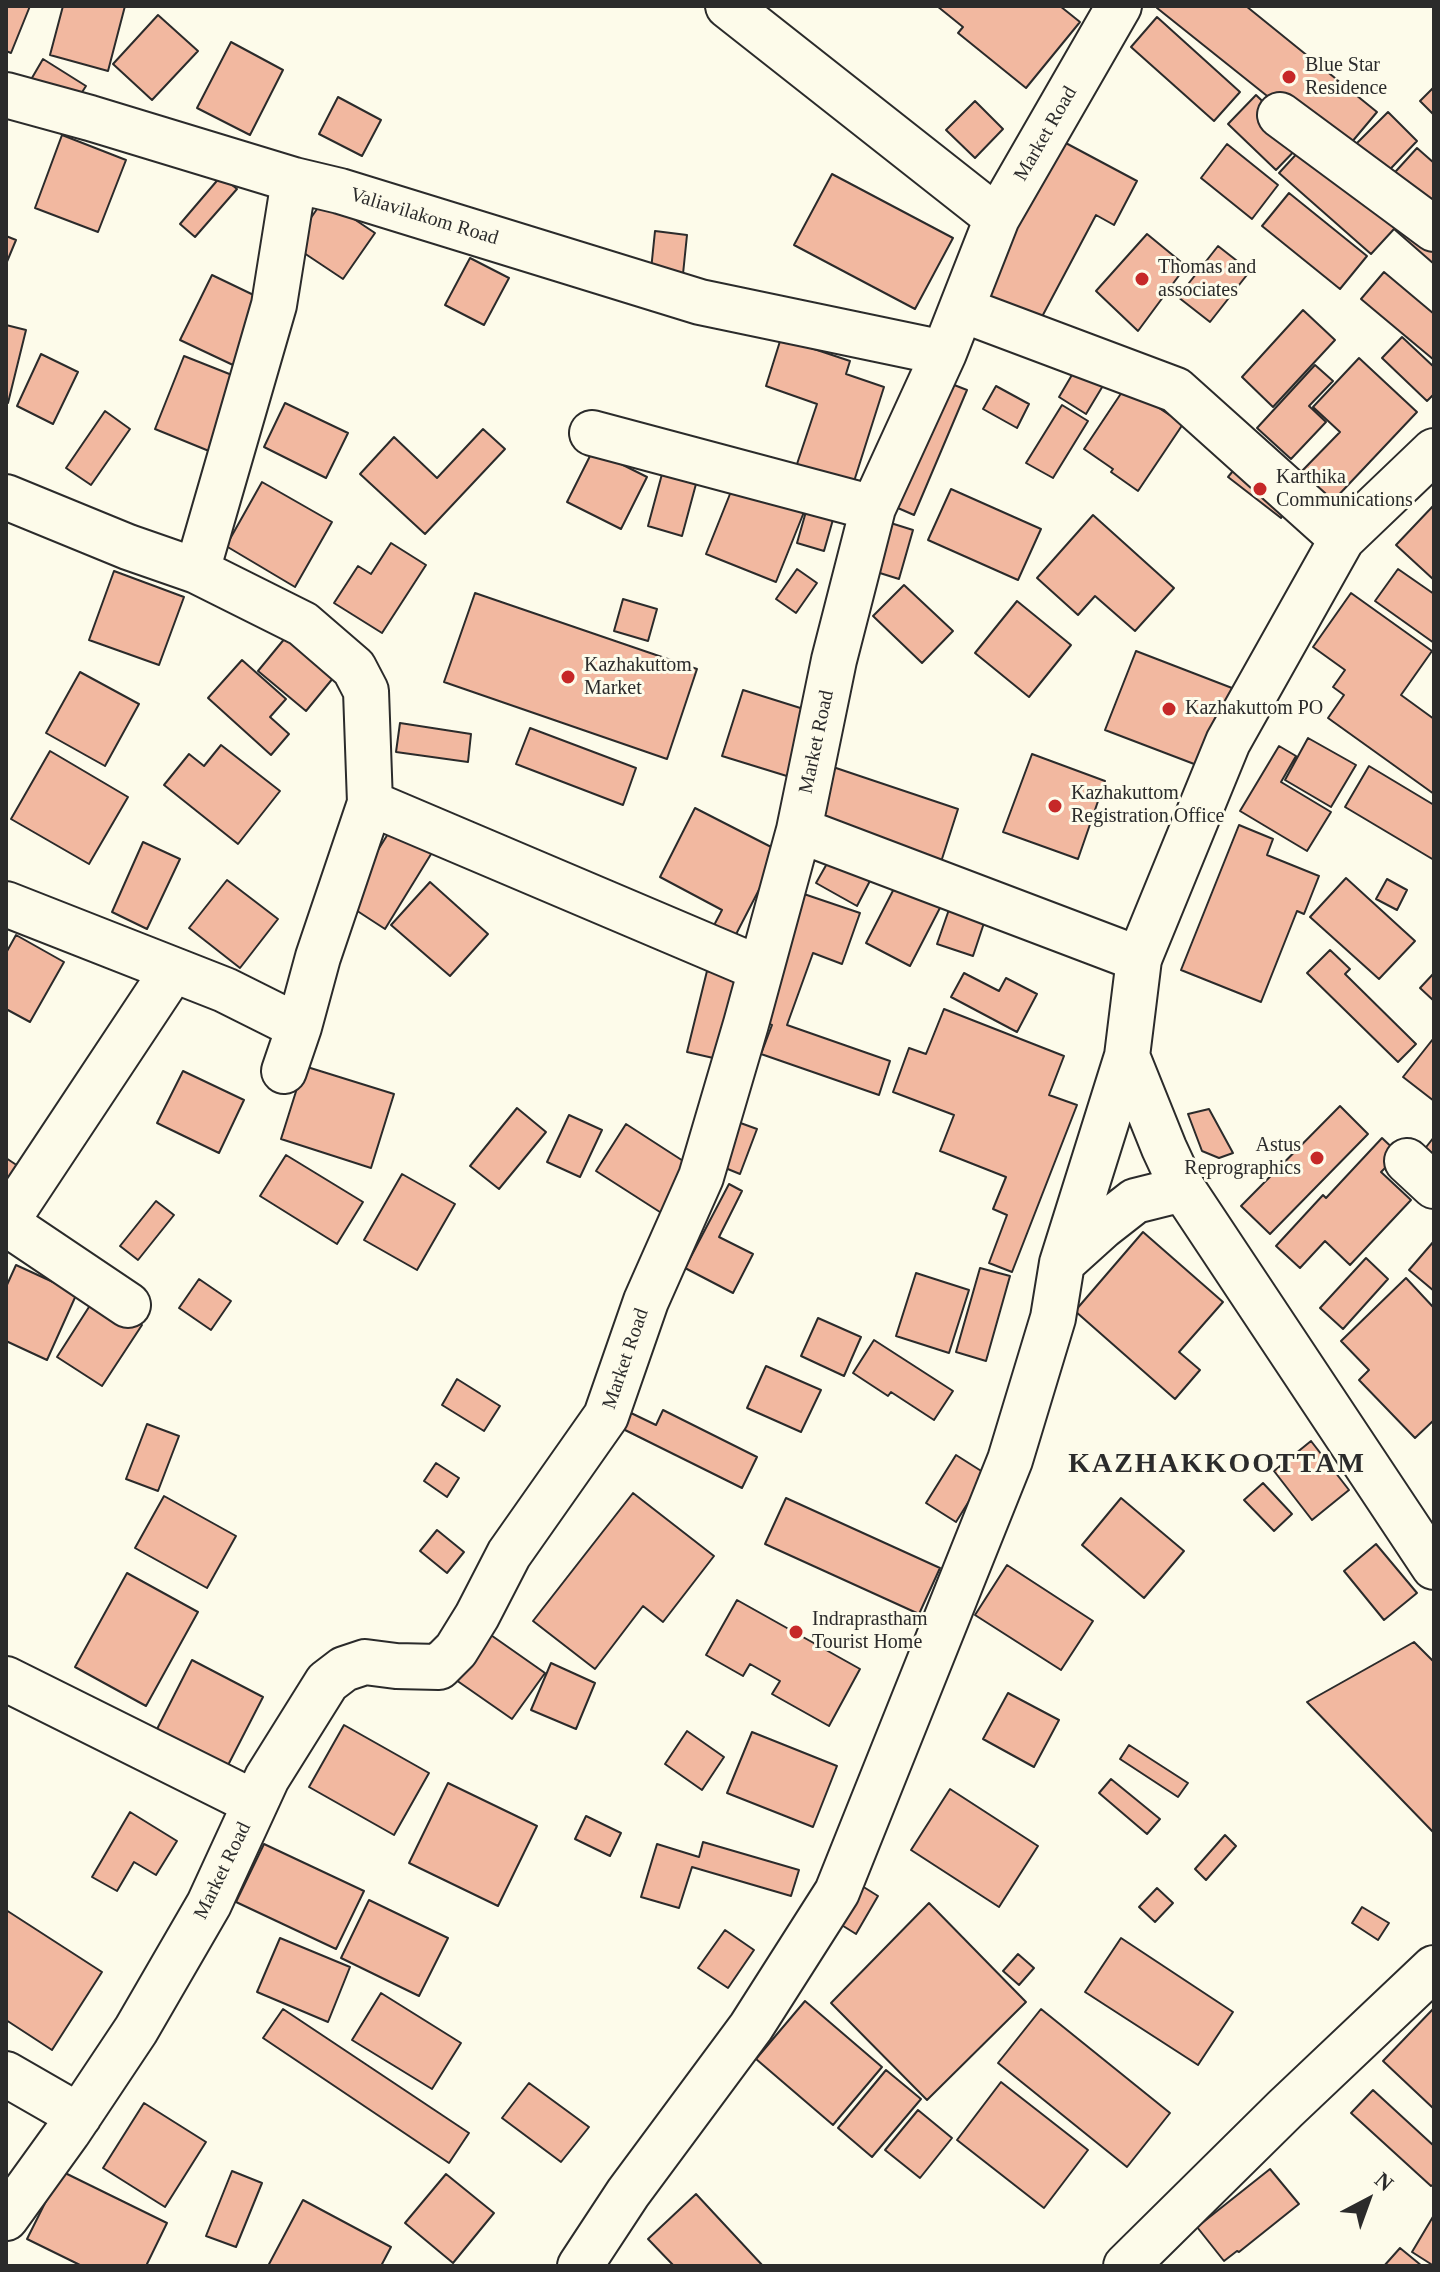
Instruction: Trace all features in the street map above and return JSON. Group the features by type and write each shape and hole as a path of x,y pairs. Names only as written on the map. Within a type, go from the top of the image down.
{"street":[{"path":"728,6 997,218"},
{"name":"Market Road","path":"6,2218 136,2030 209,1904 267,1778 327,1682 344,1669 365,1662 439,1667 456,1650 509,1554 606,1416 646,1301 701,1177 799,830 834,660 873,508 963,310 997,218 1119,6"},
{"name":"Valiavilakom Road","path":"6,95 340,191 700,302 944,353"},
{"path":"1280,115 1434,229"},
{"path":"197,571 274,305 294,180"},
{"path":"963,310 1176,390 1342,539"},
{"path":"592,433 873,508"},
{"path":"580,2266 628,2193 751,2027 837,1892 1010,1460 1053,1318 1062,1263 1127,1056 1139,959 1228,742 1342,539 1434,451"},
{"path":"6,497 128,547 197,571 303,624 354,668 366,691 370,803 318,957 284,1071"},
{"path":"370,803 761,969"},
{"path":"799,830 1139,959"},
{"path":"6,904 225,990 299,1027"},
{"path":"128,1305 6,1222 173,970"},
{"path":"1127,1056 1183,1189 1434,1567"},
{"path":"1062,1263 1135,1201 1183,1189"},
{"path":"6,1679 255,1803"},
{"path":"1126,2266 1434,1968"},
{"path":"6,2074 79,2116"}],"building":[{"path":"6,6 30,6 11,53 6,51"},
{"path":"63,6 125,6 108,71 50,55"},
{"path":"937,6 1060,6 1080,22 1026,88 958,33 963,27"},
{"name":"Blue Star Residence","path":"1158,6 1246,6 1377,112 1341,155"},
{"path":"158,15 198,51 152,100 113,64"},
{"path":"1157,17 1240,92 1214,121 1131,47"},
{"path":"231,42 283,70 250,135 197,108"},
{"path":"43,59 86,86 72,108 29,83"},
{"path":"1434,87 1434,115 1420,101"},
{"path":"1256,95 1304,141 1276,170 1228,124"},
{"path":"338,97 381,120 362,156 319,134"},
{"path":"975,101 1003,129 975,158 946,130"},
{"path":"1388,112 1417,141 1377,183 1347,153"},
{"path":"62,135 126,160 98,232 35,208"},
{"path":"1062,141 1137,181 1114,225 1096,215 1036,328 978,297"},
{"path":"1227,144 1278,185 1252,219 1201,178"},
{"path":"1302,148 1366,204 1417,148 1434,163 1434,264 1394,229 1371,254 1279,173"},
{"path":"832,174 953,238 915,309 794,245"},
{"path":"221,176 237,189 195,237 180,224"},
{"path":"1289,193 1367,256 1340,289 1262,226"},
{"path":"324,199 375,233 343,279 292,245"},
{"path":"655,231 687,235 683,274 651,270"},
{"name":"Thomas and associates","path":"1147,234 1186,266 1138,331 1096,291"},
{"path":"6,236 16,240 6,264"},
{"path":"1218,246 1250,271 1210,322 1178,297"},
{"path":"470,258 509,278 484,325 445,305"},
{"path":"1384,272 1434,314 1434,360 1361,299"},
{"path":"212,275 264,300 233,365 180,340"},
{"path":"1303,310 1335,340 1273,407 1242,377"},
{"path":"6,325 26,330 8,403 6,402"},
{"path":"1402,337 1434,367 1434,394 1427,401 1382,358"},
{"path":"781,338 850,361 846,374 884,387 850,494 793,476 817,404 766,386"},
{"path":"41,354 78,372 53,424 17,406"},
{"path":"184,356 237,377 209,451 155,429"},
{"path":"1359,358 1417,412 1332,502 1301,472 1340,432 1313,407"},
{"path":"1079,363 1107,379 1086,414 1059,397"},
{"path":"1315,365 1333,381 1309,406 1326,422 1291,459 1257,428"},
{"path":"944,381 967,390 914,515 891,505"},
{"path":"996,386 1029,404 1017,428 983,409"},
{"path":"1126,386 1183,424 1138,491 1084,449"},
{"path":"285,403 348,433 326,478 264,447"},
{"path":"1062,405 1088,421 1053,478 1026,463"},
{"path":"105,411 130,429 91,485 66,468"},
{"path":"483,429 505,449 425,534 360,474 394,437 437,478"},
{"path":"593,450 647,477 621,529 567,502"},
{"name":"Karthika Communications","path":"1241,461 1291,502 1281,518 1228,477"},
{"path":"662,474 696,484 682,536 648,526"},
{"path":"736,479 806,507 776,582 706,554"},
{"path":"262,482 332,522 295,587 226,546"},
{"path":"951,489 1041,529 1018,580 928,540"},
{"path":"1434,505 1434,580 1396,545"},
{"path":"807,508 834,516 824,551 797,543"},
{"path":"1093,515 1174,588 1135,631 1095,596 1078,615 1037,578"},
{"path":"881,520 913,530 899,579 867,569"},
{"path":"391,543 426,565 382,633 334,603 358,566 371,574"},
{"path":"797,569 817,583 796,613 776,599"},
{"path":"1398,569 1434,594 1434,643 1375,601"},
{"path":"114,571 184,597 159,665 89,640"},
{"path":"904,585 953,631 922,663 873,616"},
{"name":"Kazhakuttom Market","path":"475,593 697,669 667,759 444,682"},
{"path":"1351,593 1432,651 1401,695 1434,719 1434,794 1328,718 1344,695 1333,687 1345,670 1313,647"},
{"path":"623,599 657,609 648,641 614,631"},
{"path":"1017,601 1071,645 1029,697 975,653"},
{"path":"295,626 343,666 306,711 258,671"},
{"name":"Kazhakuttom PO","path":"1136,651 1232,688 1202,767 1105,730"},
{"path":"242,660 286,699 270,717 289,734 271,755 208,698"},
{"path":"80,672 139,704 105,766 46,733"},
{"path":"743,690 810,711 790,777 722,756"},
{"path":"400,723 471,734 468,762 396,752"},
{"path":"530,728 636,768 623,805 516,764"},
{"path":"1308,738 1356,765 1331,807 1285,780"},
{"path":"221,745 280,791 238,844 164,785 189,754 204,766"},
{"path":"1279,746 1296,756 1281,782 1331,812 1307,851 1240,811"},
{"path":"50,751 128,797 89,864 11,819"},
{"name":"Kazhakuttom Registration Office","path":"1032,754 1105,781 1078,859 1003,832"},
{"path":"1369,766 1434,805 1434,860 1345,807"},
{"path":"833,767 958,809 941,862 815,820"},
{"path":"695,808 779,851 731,944 710,933 722,910 660,877"},
{"path":"396,821 436,846 385,929 345,903"},
{"path":"1239,825 1273,839 1267,855 1319,876 1304,914 1297,911 1261,1002 1181,970"},
{"path":"143,842 180,859 147,929 112,912"},
{"path":"833,853 873,875 857,906 816,883"},
{"path":"1346,878 1415,941 1379,979 1310,917"},
{"path":"899,879 943,902 910,966 866,943"},
{"path":"1387,879 1407,890 1397,910 1376,899"},
{"path":"227,880 278,919 240,968 189,928"},
{"path":"430,882 488,934 450,976 391,925"},
{"path":"798,892 860,913 842,964 813,953 787,1025 890,1061 879,1095 761,1054 772,1025 754,1019"},
{"path":"953,898 988,911 973,956 937,944"},
{"path":"16,935 64,962 30,1022 6,1009 6,953"},
{"path":"1330,950 1350,969 1345,974 1416,1044 1398,1062 1307,973"},
{"path":"707,971 742,980 722,1060 687,1052"},
{"path":"964,973 999,991 1006,978 1037,994 1017,1032 951,997"},
{"path":"1434,973 1434,1001 1420,988"},
{"path":"944,1009 1064,1056 1049,1095 1077,1105 1012,1272 989,1263 1007,1215 993,1209 1006,1177 940,1151 954,1115 893,1092 909,1048 926,1054"},
{"path":"1434,1039 1434,1101 1403,1077"},
{"path":"304,1066 394,1094 371,1168 281,1139"},
{"path":"183,1071 244,1100 219,1153 157,1123"},
{"name":"Astus Reprographics","path":"1340,1106 1368,1134 1270,1234 1241,1206"},
{"path":"517,1108 546,1132 499,1189 470,1166"},
{"path":"1209,1109 1233,1153 1219,1158 1202,1151 1188,1114"},
{"path":"569,1115 602,1130 580,1177 547,1162"},
{"path":"735,1121 757,1129 740,1174 718,1165"},
{"path":"626,1124 694,1168 663,1214 596,1171"},
{"path":"1434,1137 1434,1175 1416,1160"},
{"path":"1382,1138 1399,1154 1381,1172 1411,1200 1350,1265 1325,1241 1300,1268 1276,1246"},
{"path":"286,1155 363,1202 337,1244 260,1196"},
{"path":"6,1158 21,1168 6,1190"},
{"path":"402,1174 455,1204 417,1270 364,1240"},
{"path":"729,1184 742,1191 719,1237 753,1254 733,1293 685,1268"},
{"path":"156,1201 174,1215 138,1260 120,1246"},
{"path":"1143,1232 1223,1302 1179,1352 1200,1370 1175,1399 1075,1311"},
{"path":"1434,1241 1434,1291 1409,1270"},
{"path":"1366,1258 1388,1279 1343,1329 1320,1308"},
{"path":"16,1265 77,1293 47,1360 6,1341 6,1287"},
{"path":"980,1268 1010,1276 986,1361 956,1352"},
{"path":"916,1273 969,1290 949,1353 896,1336"},
{"path":"1406,1278 1434,1308 1434,1420 1415,1438 1359,1380 1369,1370 1341,1341"},
{"path":"199,1279 231,1301 211,1330 179,1308"},
{"path":"96,1296 142,1325 102,1386 57,1357"},
{"path":"818,1318 861,1337 844,1376 801,1356"},
{"path":"874,1340 953,1391 934,1420 891,1392 888,1396 853,1373"},
{"path":"766,1366 821,1390 801,1432 747,1408"},
{"path":"457,1379 500,1406 484,1431 442,1405"},
{"path":"663,1410 757,1457 742,1488 623,1429 631,1413 656,1425"},
{"path":"147,1424 179,1436 158,1491 126,1479"},
{"path":"1311,1441 1349,1490 1312,1520 1274,1471"},
{"path":"956,1455 986,1474 956,1522 926,1503"},
{"path":"436,1463 459,1478 447,1497 424,1481"},
{"path":"1263,1483 1292,1514 1274,1531 1244,1500"},
{"path":"633,1493 714,1556 663,1622 643,1606 595,1669 533,1621"},
{"path":"164,1496 236,1536 207,1588 135,1548"},
{"path":"786,1498 940,1568 919,1614 765,1544"},
{"path":"1121,1498 1184,1551 1144,1598 1082,1545"},
{"path":"437,1530 464,1552 447,1573 420,1551"},
{"path":"1376,1544 1417,1593 1384,1620 1344,1571"},
{"path":"1007,1565 1093,1621 1061,1670 975,1615"},
{"path":"127,1573 198,1612 146,1706 75,1667"},
{"path":"737,1600 860,1669 829,1726 772,1694 780,1681 750,1664 743,1676 706,1655"},
{"path":"488,1633 545,1673 512,1719 456,1680"},
{"path":"1414,1642 1434,1662 1434,1833 1307,1702"},
{"path":"192,1660 263,1697 224,1773 153,1737"},
{"path":"551,1663 595,1683 576,1729 531,1710"},
{"path":"1008,1693 1059,1720 1034,1767 983,1739"},
{"path":"344,1725 429,1773 394,1835 309,1787"},
{"path":"687,1731 724,1757 702,1790 665,1764"},
{"path":"752,1732 837,1766 813,1827 727,1793"},
{"path":"1129,1745 1188,1783 1178,1797 1120,1759"},
{"path":"1111,1779 1160,1819 1147,1834 1099,1793"},
{"path":"448,1783 537,1826 498,1906 409,1863"},
{"path":"950,1789 1038,1846 999,1907 911,1850"},
{"path":"130,1812 177,1841 156,1875 134,1862 117,1891 92,1877"},
{"path":"586,1816 621,1833 610,1856 575,1839"},
{"path":"1225,1835 1236,1846 1206,1880 1195,1869"},
{"path":"703,1842 799,1870 791,1896 692,1867 679,1908 641,1897 657,1844 699,1857"},
{"path":"264,1844 364,1891 336,1949 236,1902"},
{"path":"862,1886 878,1896 856,1934 840,1924"},
{"path":"1157,1888 1173,1903 1155,1922 1139,1907"},
{"path":"369,1900 448,1938 419,1996 341,1958"},
{"path":"929,1903 1026,2002 927,2100 831,2003"},
{"path":"1362,1907 1389,1923 1378,1940 1352,1923"},
{"path":"6,1910 102,1972 52,2050 6,2020"},
{"path":"725,1930 754,1950 728,1988 698,1968"},
{"path":"280,1938 350,1967 328,2022 257,1992"},
{"path":"1121,1938 1233,2012 1198,2065 1085,1992"},
{"path":"1018,1954 1034,1968 1019,1985 1003,1971"},
{"path":"381,1993 461,2043 432,2089 352,2040"},
{"path":"805,2001 882,2067 833,2125 756,2059"},
{"path":"1434,2008 1434,2109 1383,2061"},
{"path":"283,2009 469,2133 449,2163 263,2038"},
{"path":"1041,2009 1170,2113 1127,2167 998,2063"},
{"path":"886,2070 921,2099 872,2157 838,2128"},
{"path":"1001,2082 1088,2150 1044,2208 957,2140"},
{"path":"529,2083 589,2127 561,2162 502,2118"},
{"path":"1373,2090 1434,2146 1434,2184 1431,2186 1351,2113"},
{"path":"144,2103 206,2142 165,2207 103,2168"},
{"path":"918,2110 952,2138 920,2178 885,2150"},
{"path":"1270,2169 1299,2204 1224,2261 1197,2227"},
{"path":"61,2171 167,2223 146,2266 82,2266 27,2239"},
{"path":"232,2171 262,2183 236,2247 206,2236"},
{"path":"446,2174 494,2213 453,2263 405,2223"},
{"path":"696,2194 763,2266 674,2266 648,2239"},
{"path":"303,2200 391,2247 381,2266 268,2266"},
{"path":"1434,2215 1434,2266 1412,2252"},
{"path":"1400,2248 1422,2266 1384,2266"}],"place":[{"name":"Blue Star Residence","path":"1289,77"},
{"name":"Thomas and associates","path":"1142,279"},
{"name":"Karthika Communications","path":"1260,489"},
{"name":"Kazhakuttom Market","path":"568,677"},
{"name":"Kazhakuttom PO","path":"1169,709"},
{"name":"Kazhakuttom Registration Office","path":"1055,806"},
{"name":"Astus Reprographics","path":"1317,1158"},
{"name":"Indraprastham Tourist Home","path":"796,1632"}],"district":[{"name":"KAZHAKKOOTTAM","path":"1217,1465"}]}
